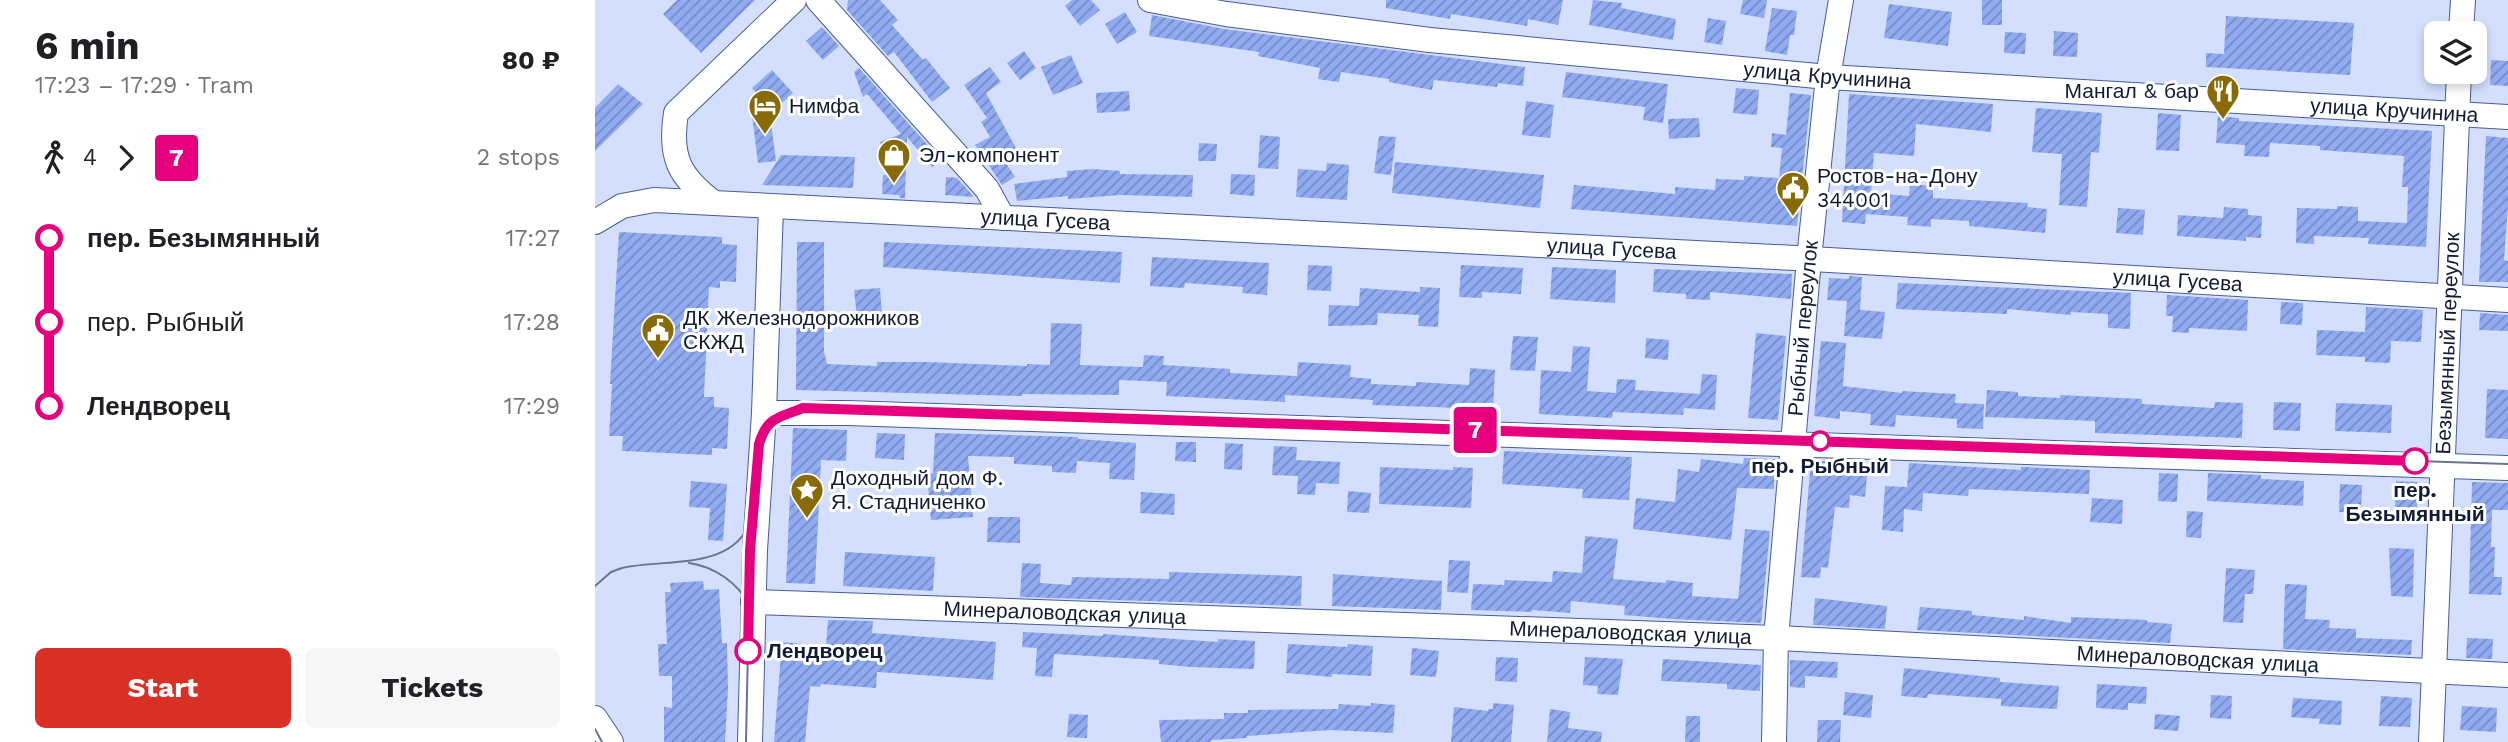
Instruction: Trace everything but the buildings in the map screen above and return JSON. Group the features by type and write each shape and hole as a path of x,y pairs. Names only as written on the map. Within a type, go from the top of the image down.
{"street":[{"path":"714,203 693,188 685,178 674,147 676,114 794,0"},
{"path":"818,0 987,189 1003,218"},
{"name":"улица Кручинина","path":"1150,0 1226,14 1430,40 1828,77 2508,117"},
{"name":"Рыбный переулок","path":"1774,742 1776,638 1809,259 1828,77 1841,0"},
{"path":"2462,21 2463,0"},
{"name":"Безымянный переулок","path":"2431,742 2458,84"},
{"name":"улица Гусева","path":"595,222 622,206 654,200 1809,259 2508,300"},
{"path":"750,742 753,602 764,413 771,207"},
{"path":"764,413 848,413 2508,468"},
{"name":"Минераловодская улица","path":"753,602 1776,638 2508,674"},
{"path":"595,718 611,742"}],"tram line":[{"path":"746,742 750,550 759,444 770,423 803,408 2508,464"},
{"name":"7","path":"748,651 750,550 759,444 763,429 771,420 803,408 2415,461"},
{"path":"595,586 611,572 622,568 696,560 714,555 729,548 742,537 751,520"},
{"path":"689,563 708,568 725,577 750,605"},
{"path":"595,729 602,742"}],"place":[{"name":"Мангал & бар","path":"2223,121"},
{"name":"Нимфа","path":"765,136"},
{"name":"Эл-компонент","path":"894,185"},
{"name":"Ростов-на-Дону 344001","path":"1793,218"},
{"name":"ДК Железнодорожников СКЖД","path":"658,360"},
{"name":"пер. Рыбный","path":"1820,441"},
{"name":"пер. Безымянный","path":"2415,461"},
{"name":"Доходный дом Ф. Я. Стадниченко","path":"807,520"},
{"name":"Лендворец","path":"748,651"}]}
